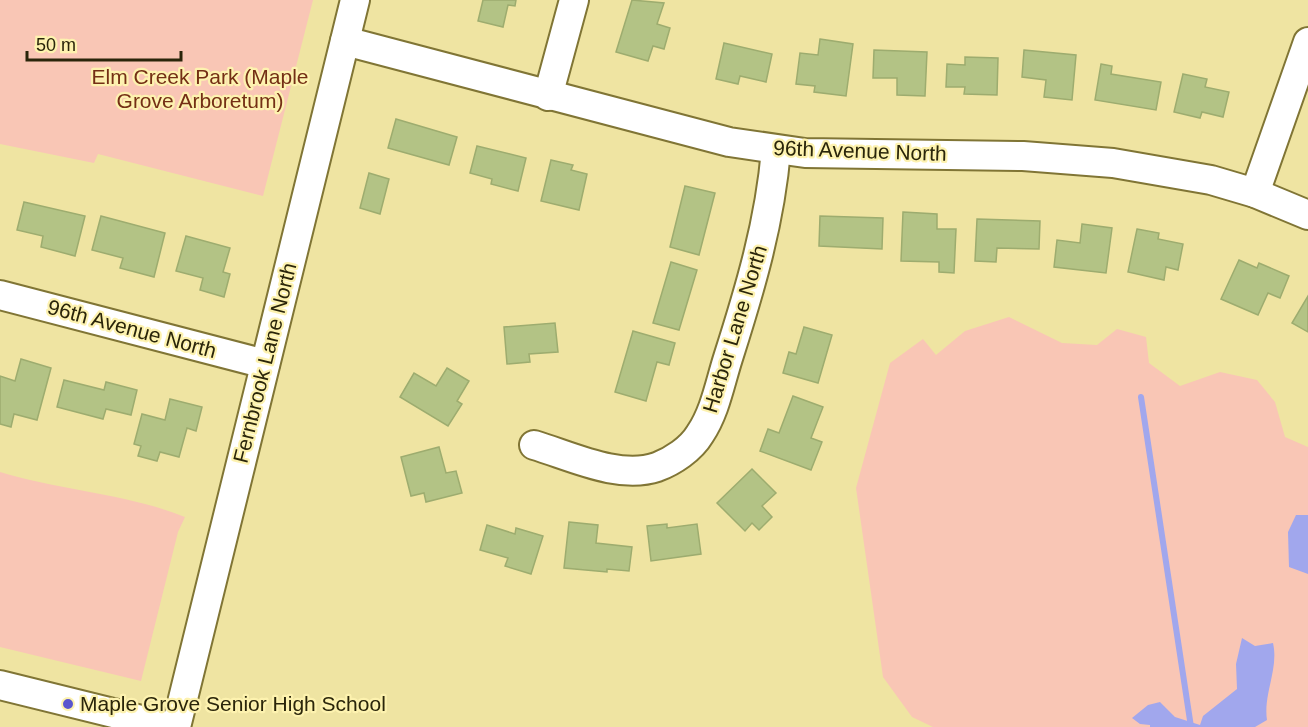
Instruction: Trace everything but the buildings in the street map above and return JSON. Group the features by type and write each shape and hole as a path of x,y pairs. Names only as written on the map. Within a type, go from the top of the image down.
{"street":[{"name":"Fernbrook Lane North","path":"176,727 355,0"},
{"path":"548,96 574,0"},
{"name":"96th Avenue North","path":"345,41 680,131 776,150 869,155 1023,156 1113,163 1211,180 1255,193 1308,215"},
{"path":"1255,193 1308,42"},
{"name":"Harbor Lane North","path":"534,445 607,467 633,471 657,467 682,454 700,436 711,414 751,286 765,227 776,150"},
{"name":"96th Avenue North","path":"0,294 265,364"},
{"path":"0,685 170,727"}],"green space":[{"name":"Elm Creek Park (Maple Grove Arboretum)","path":"0,0 313,0 263,196 98,154 94,163 0,144"},
{"path":"1009,317 1062,343 1097,345 1117,329 1146,337 1149,363 1180,386 1220,372 1257,380 1275,402 1285,437 1308,447 1308,727 933,727 912,717 883,677 856,488 890,363 923,339 936,355 965,331"},
{"path":"0,472 47,484 116,497 185,517 178,532 141,681 0,647"}],"water":[{"path":"1296,515 1308,515 1308,574 1289,567 1288,532"},
{"path":"1242,638 1255,646 1273,643 1274,662 1267,701 1267,720 1255,727 1150,727 1132,718 1148,705 1160,702 1175,717 1200,725 1203,716 1237,689 1236,664"}],"waterway":[{"path":"1141,397 1191,727"}],"place":[{"name":"Maple Grove Senior High School","path":"68,704"}]}
